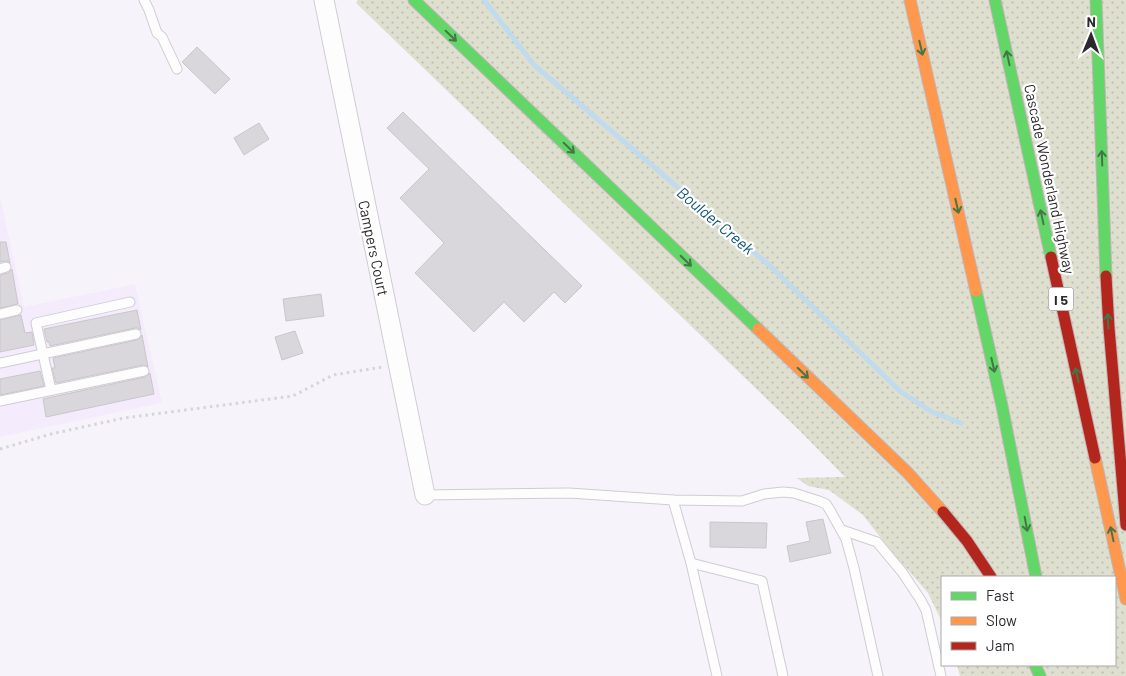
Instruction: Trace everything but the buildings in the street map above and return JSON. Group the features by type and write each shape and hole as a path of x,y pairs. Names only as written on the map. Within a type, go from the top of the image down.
{"highway":[{"path":"910,0 1002,406 1036,576"},
{"name":"Cascade Wonderland Highway","path":"995,0 1126,599"},
{"path":"1096,0 1106,285 1126,525"},
{"path":"414,1 908,473 967,541 990,576"}],"street":[{"name":"Campers Court","path":"324,0 425,495"}],"lane":[{"path":"144,0 157,34 162,37 177,70"},
{"path":"51,390 36,322 130,302"},
{"path":"0,314 17,310"},
{"path":"0,363 136,334"},
{"path":"0,401 144,370"},
{"path":"425,495 569,493 672,500 742,501 764,494 782,492 812,498 826,504 846,539 878,676"},
{"path":"672,500 691,563 717,676"},
{"path":"842,530 877,542 907,579 926,610 941,676"},
{"path":"691,563 762,581 783,676"}],"path":[{"path":"0,449 51,434 124,418 294,396 333,376 398,365"}],"shaded area":[{"path":"0,196 24,307 135,284 162,403 0,437"}],"green space":[{"path":"358,0 1126,0 1126,676 960,676 957,666 1116,666 1116,576 941,576 941,620 928,593 863,515 829,490 808,486 797,478 845,477 801,432 356,3"}],"waterway":[{"name":"Boulder Creek","path":"484,0 534,65 769,265 901,392 932,412 961,423"}],"traffic: fast":[{"path":"414,0 758,329"},
{"path":"995,0 1051,257"},
{"path":"1096,0 1106,276"},
{"path":"976,291 1002,406 1036,576"},
{"path":"1035,666 1040,676"}],"traffic: slow":[{"path":"910,0 976,291"},
{"path":"758,329 908,473 943,512"},
{"path":"1095,458 1126,599"}],"traffic: jam":[{"path":"1051,257 1095,458"},
{"path":"1106,276 1126,525"},
{"path":"943,512 967,541 990,576"}]}
